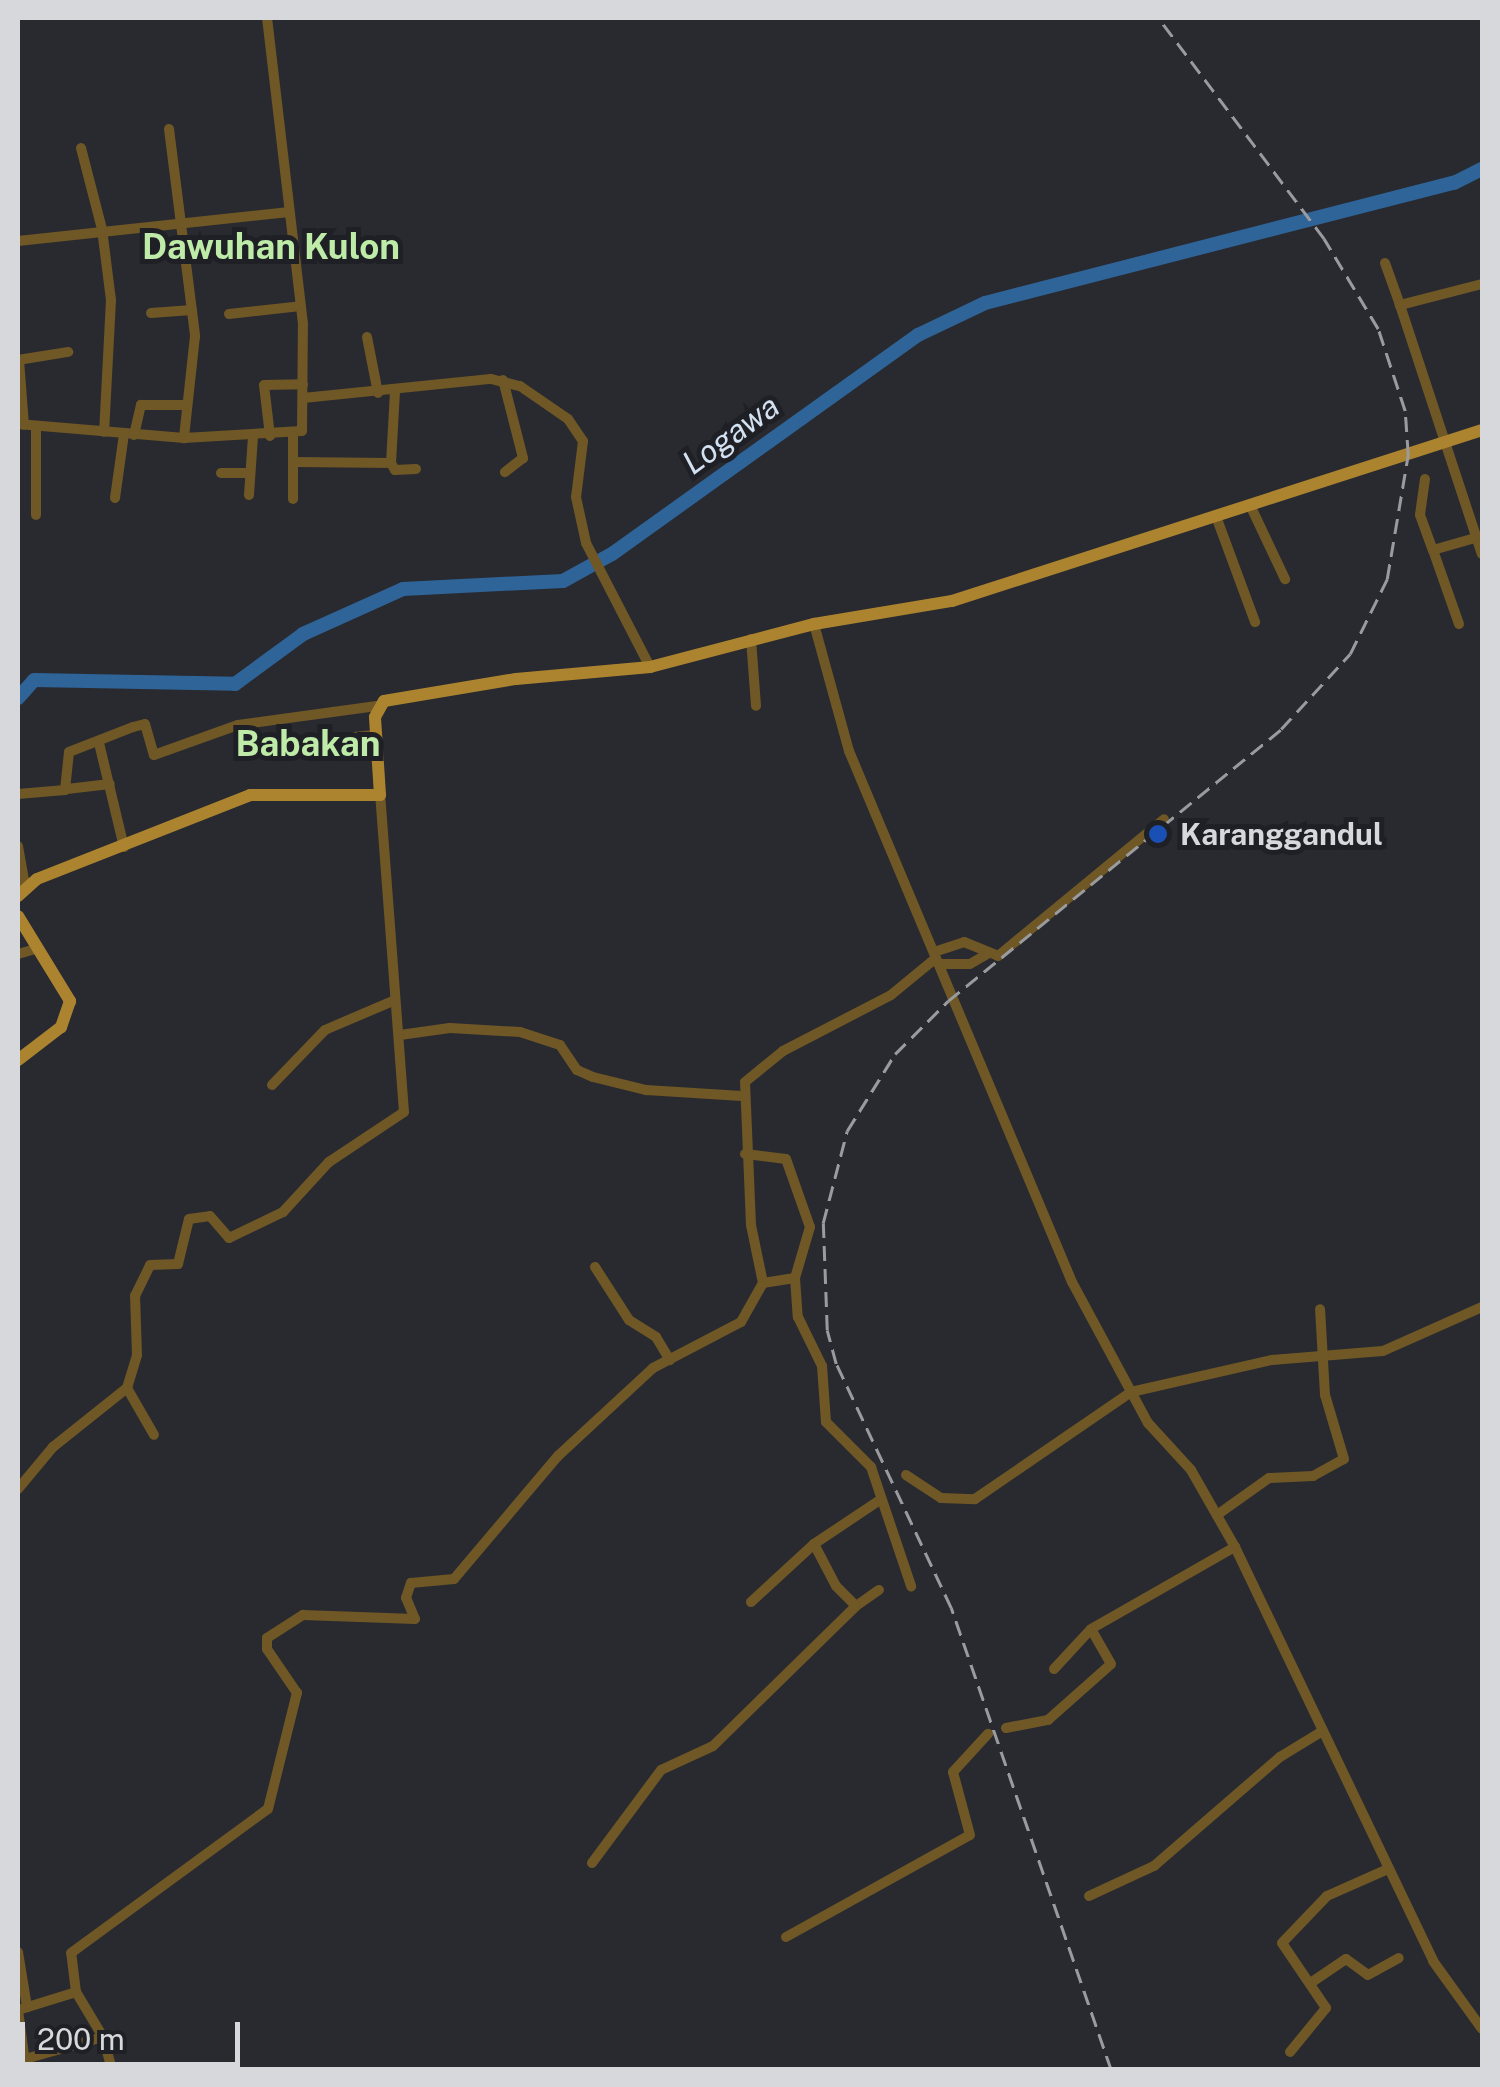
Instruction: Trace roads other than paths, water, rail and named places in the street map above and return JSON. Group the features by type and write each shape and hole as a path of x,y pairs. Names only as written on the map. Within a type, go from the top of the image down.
{"main road":[{"path":"21,890 262,792 380,795 378,706 516,679 650,668 814,624 975,594 1217,519 1482,430"},
{"path":"18,916 36,949 68,990 70,1009 61,1027 18,1060"}],"street":[{"path":"26,426 184,438 293,436 303,428 300,306 267,18"},
{"path":"168,129 183,222 195,352 184,438"},
{"path":"81,148 102,229 111,300 104,432"},
{"path":"18,241 289,212"},
{"path":"1385,263 1443,443 1480,537 1482,554"},
{"path":"1400,305 1482,284"},
{"path":"229,314 300,306"},
{"path":"151,313 192,310"},
{"path":"366,336 378,393"},
{"path":"36,515 34,469 18,392 18,360 68,352"},
{"path":"303,398 503,380 527,390 582,434 576,498 586,543 601,579 650,668"},
{"path":"503,380 523,458 505,472"},
{"path":"270,436 264,385 303,384"},
{"path":"394,392 391,463 395,470 416,469"},
{"path":"115,498 129,434 141,406 187,405"},
{"path":"293,436 293,499"},
{"path":"249,495 253,437"},
{"path":"295,462 391,463"},
{"path":"18,469 34,469"},
{"path":"220,473 250,473"},
{"path":"1425,478 1420,516 1459,624"},
{"path":"1250,508 1285,580"},
{"path":"1217,519 1255,622"},
{"path":"1433,550 1480,537"},
{"path":"814,624 835,714 1026,1183 1131,1392 1217,1514 1235,1547 1432,1961 1482,2029"},
{"path":"751,639 756,706"},
{"path":"67,789 69,752 145,724 154,755 238,725 378,706"},
{"path":"345,738 376,735"},
{"path":"100,743 124,847"},
{"path":"18,794 110,784"},
{"path":"18,1489 53,1447 127,1388 138,1355 132,1312 148,1266 177,1266 192,1217 210,1216 229,1238 283,1212 329,1162 404,1112 380,795"},
{"path":"112,2070 104,2037 76,1992 74,1950 268,1809 297,1693 267,1649 267,1638 290,1619 330,1612 410,1623 416,1613 406,1598 411,1583 454,1579 558,1456 653,1368 734,1327 763,1283 745,1154 742,1096 752,1070 891,994 936,958 964,942 998,956 1164,819"},
{"path":"18,846 21,890"},
{"path":"18,954 36,949"},
{"path":"936,958 970,964 987,954"},
{"path":"272,1085 326,1030 394,1000"},
{"path":"400,1035 450,1028 520,1032 560,1045 577,1070 592,1078 646,1090 742,1096"},
{"path":"745,1154 786,1160 810,1227 796,1278 798,1317 822,1366 826,1422 867,1459 911,1586"},
{"path":"595,1267 629,1320 656,1337 670,1360"},
{"path":"763,1283 796,1278"},
{"path":"906,1475 941,1498 975,1499 1131,1392 1246,1364 1322,1358 1410,1343 1482,1307"},
{"path":"1217,1514 1266,1479 1312,1476 1342,1463 1322,1358 1320,1310"},
{"path":"127,1388 154,1435"},
{"path":"751,1602 814,1544 880,1500"},
{"path":"814,1544 836,1586 856,1606"},
{"path":"1054,1669 1091,1629 1235,1547"},
{"path":"592,1862 661,1770 713,1746 856,1606 879,1590"},
{"path":"1006,1728 1044,1723 1112,1664 1112,1655 1091,1629"},
{"path":"1089,1896 1154,1866 1280,1757 1321,1732"},
{"path":"786,1937 970,1835 953,1772 988,1734"},
{"path":"1290,2052 1325,2012 1312,1982 1282,1942 1328,1896 1388,1868"},
{"path":"18,1952 27,2006"},
{"path":"1312,1982 1346,1958 1368,1976 1399,1958"},
{"path":"76,1992 18,2010 26,2064 104,2037"}],"waterway":[{"name":"Logawa","path":"18,698 34,680 235,684 303,634 403,589 563,581 612,554 918,335 985,303 1454,183 1482,169"}],"railway":[{"path":"1111,2070 951,1608 836,1364 827,1330 823,1223 847,1131 895,1054 948,1001 1281,729 1350,654 1387,579 1408,455 1405,411 1378,329 1324,239 1158,18"}],"place":[{"name":"Karanggandul","path":"1158,834"}],"district":[{"name":"Dawuhan Kulon","path":"271,247"},
{"name":"Babakan","path":"308,744"}]}
